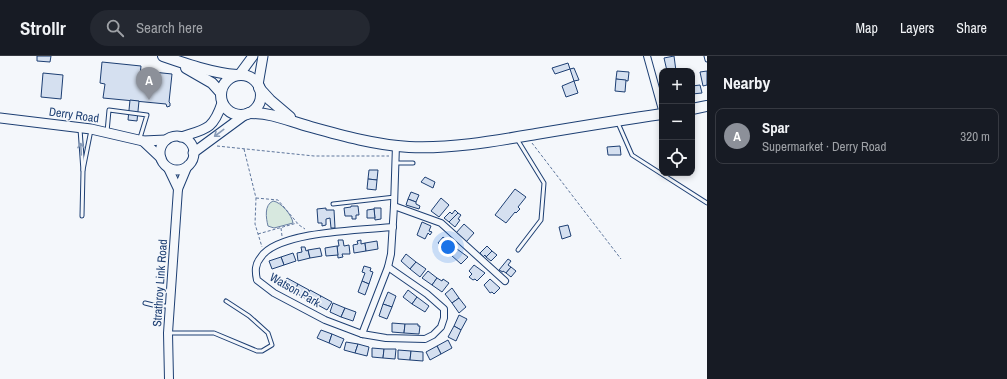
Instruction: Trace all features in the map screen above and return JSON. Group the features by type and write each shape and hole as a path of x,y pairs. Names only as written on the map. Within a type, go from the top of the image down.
{"highway":[{"path":"166,57 224,74 248,76 254,79 270,100 296,122"},
{"path":"166,57 212,83 226,108 231,112 237,114 273,114 340,135 408,147 440,147 516,138 659,113"},
{"path":"221,98 223,84 238,74"},
{"path":"248,113 255,109 261,98 259,86"},
{"path":"695,108 707,106"}],"main road":[{"path":"238,74 253,56"},
{"path":"259,86 263,56"},
{"path":"181,137 189,142 193,153 192,158 188,165 179,170 168,168 161,158 161,148 166,140 176,136 181,137 203,130 213,124 217,118 221,98"},
{"path":"193,153 248,113"},
{"name":"Derry Road","path":"0,118 80,127 142,140 166,140"},
{"name":"Derry Road","path":"142,140 161,158"}],"street":[{"path":"647,56 660,104"},
{"path":"362,334 388,267 395,197 396,145"},
{"name":"Strathroy Link Road","path":"169,379 168,333 178,189 188,165"},
{"name":"Strathroy Link Road","path":"168,168 178,189"},
{"path":"394,206 441,223 505,281"},
{"name":"Watson Park","path":"388,267 427,294 444,309 444,318 441,328 433,336 424,339 386,338 362,334 325,320 274,293 257,280 255,269 261,256 273,246 295,238 317,234 393,227"}],"lane":[{"path":"706,56 707,60"},
{"path":"107,132 109,110 147,115 142,140"},
{"path":"617,121 632,155 707,203"},
{"path":"80,127 83,171 82,216"},
{"path":"83,171 91,129"},
{"path":"516,138 544,183 541,220 518,250"},
{"path":"396,163 413,163"},
{"path":"333,204 395,197"},
{"path":"168,333 214,333 257,351 262,351 272,345 268,334 249,316 226,301"},
{"path":"145,303 157,306 170,306"}],"path":[{"path":"528,136 621,259"},
{"path":"215,145 314,156 396,156"},
{"path":"244,149 256,198 255,224 265,253"},
{"path":"256,198 278,200 299,225"},
{"path":"258,234 297,223"},
{"path":"281,227 283,243"}],"shaded area":[{"path":"273,201 286,209 291,216 293,223 274,228 268,226 266,216 267,209 268,205"}],"building":[{"path":"37,56 51,56 50,62 37,61"},
{"path":"674,56 676,68 666,68 664,58"},
{"path":"102,62 141,66 139,85 152,87 153,72 172,74 169,102 170,106 167,107 166,104 103,98 105,84 100,83"},
{"path":"568,63 570,69 555,74 552,68"},
{"path":"574,68 579,80 574,81 570,69"},
{"path":"617,71 629,72 628,81 616,79"},
{"path":"707,71 707,85 703,86 700,72"},
{"path":"43,73 63,75 61,99 41,97"},
{"path":"616,79 626,80 625,92 615,91"},
{"path":"574,81 578,93 566,97 562,86"},
{"path":"700,85 702,93 695,94 695,86"},
{"path":"130,100 139,101 137,121 128,120"},
{"path":"620,146 621,155 608,155 607,147"},
{"path":"369,170 378,170 377,180 368,179"},
{"path":"425,177 435,182 433,188 421,182"},
{"path":"368,179 377,180 376,190 367,189"},
{"path":"515,189 526,197 518,207 520,209 516,213 515,212 506,223 495,215"},
{"path":"411,192 419,195 416,202 408,199"},
{"path":"441,198 449,205 439,217 431,211"},
{"path":"408,199 416,202 416,204 420,206 419,209 406,205"},
{"path":"358,206 359,215 356,215 356,219 352,219 352,216 345,216 344,208"},
{"path":"326,208 326,210 334,210 335,228 331,228 330,218 326,219 326,225 322,226 322,223 318,223 317,209"},
{"path":"374,208 381,208 381,219 375,220"},
{"path":"374,209 375,218 367,218 367,210"},
{"path":"455,210 458,213 449,222 444,218 450,212 452,214"},
{"path":"458,213 461,215 458,219 460,220 455,227 449,222"},
{"path":"422,222 431,226 429,231 432,232 430,235 428,233 425,239 417,235"},
{"path":"464,224 474,233 466,242 456,233"},
{"path":"568,225 571,236 562,239 559,227"},
{"path":"443,237 454,245 448,252 438,243"},
{"path":"338,240 343,240 344,246 349,245 350,254 342,254 343,257 338,258"},
{"path":"361,240 361,244 365,243 366,251 354,253 353,245 358,244 357,241"},
{"path":"377,241 378,249 366,251 365,243"},
{"path":"337,246 338,255 326,256 325,248"},
{"path":"487,246 492,251 486,257 485,255 483,257 480,253"},
{"path":"301,247 305,247 306,251 308,250 310,258 298,261 297,253 302,252"},
{"path":"320,248 322,256 310,258 308,250"},
{"path":"457,249 468,257 461,264 451,255"},
{"path":"492,251 497,255 491,261 486,257"},
{"path":"293,253 296,261 284,265 281,257"},
{"path":"406,254 416,262 410,269 401,261"},
{"path":"281,257 284,265 272,269 269,261"},
{"path":"508,259 511,261 508,265 511,267 506,273 499,270"},
{"path":"416,262 426,269 420,277 410,269"},
{"path":"474,265 485,273 477,281 469,277 472,274 469,271"},
{"path":"364,266 371,268 370,271 373,272 369,284 362,281 365,273 362,272"},
{"path":"511,267 516,271 511,277 506,273"},
{"path":"428,271 437,278 432,285 422,278"},
{"path":"287,278 298,284 294,292 282,286"},
{"path":"437,278 442,281 443,279 449,283 442,292 432,285"},
{"path":"490,279 500,288 494,294 492,292 490,293 484,285"},
{"path":"362,281 369,284 365,295 358,292"},
{"path":"298,284 309,290 305,298 294,292"},
{"path":"452,288 459,298 452,303 445,294"},
{"path":"310,290 321,296 316,304 306,298"},
{"path":"408,290 417,297 412,304 403,297"},
{"path":"388,292 396,296 392,307 383,304"},
{"path":"321,296 332,302 327,310 316,304"},
{"path":"417,297 429,306 425,312 412,304"},
{"path":"459,298 466,307 459,313 452,303"},
{"path":"333,303 345,308 341,317 330,312"},
{"path":"383,304 392,307 387,319 379,316"},
{"path":"345,308 356,312 353,321 341,317"},
{"path":"459,315 467,319 461,330 454,326"},
{"path":"392,323 405,324 404,333 392,332"},
{"path":"405,324 418,324 418,326 420,326 419,334 404,333"},
{"path":"454,326 461,330 456,341 448,337"},
{"path":"321,330 332,334 329,343 317,338"},
{"path":"332,334 344,339 340,348 329,343"},
{"path":"448,340 452,348 441,354 437,346"},
{"path":"346,342 358,344 355,353 344,350"},
{"path":"358,344 369,347 367,356 355,353"},
{"path":"437,346 441,354 430,360 426,352"},
{"path":"372,348 384,349 383,358 372,357"},
{"path":"384,349 396,349 395,359 383,358"},
{"path":"398,350 411,351 410,360 398,359"},
{"path":"411,351 423,352 423,361 410,360"}],"place":[{"name":"Spar","path":"149,100"}]}
